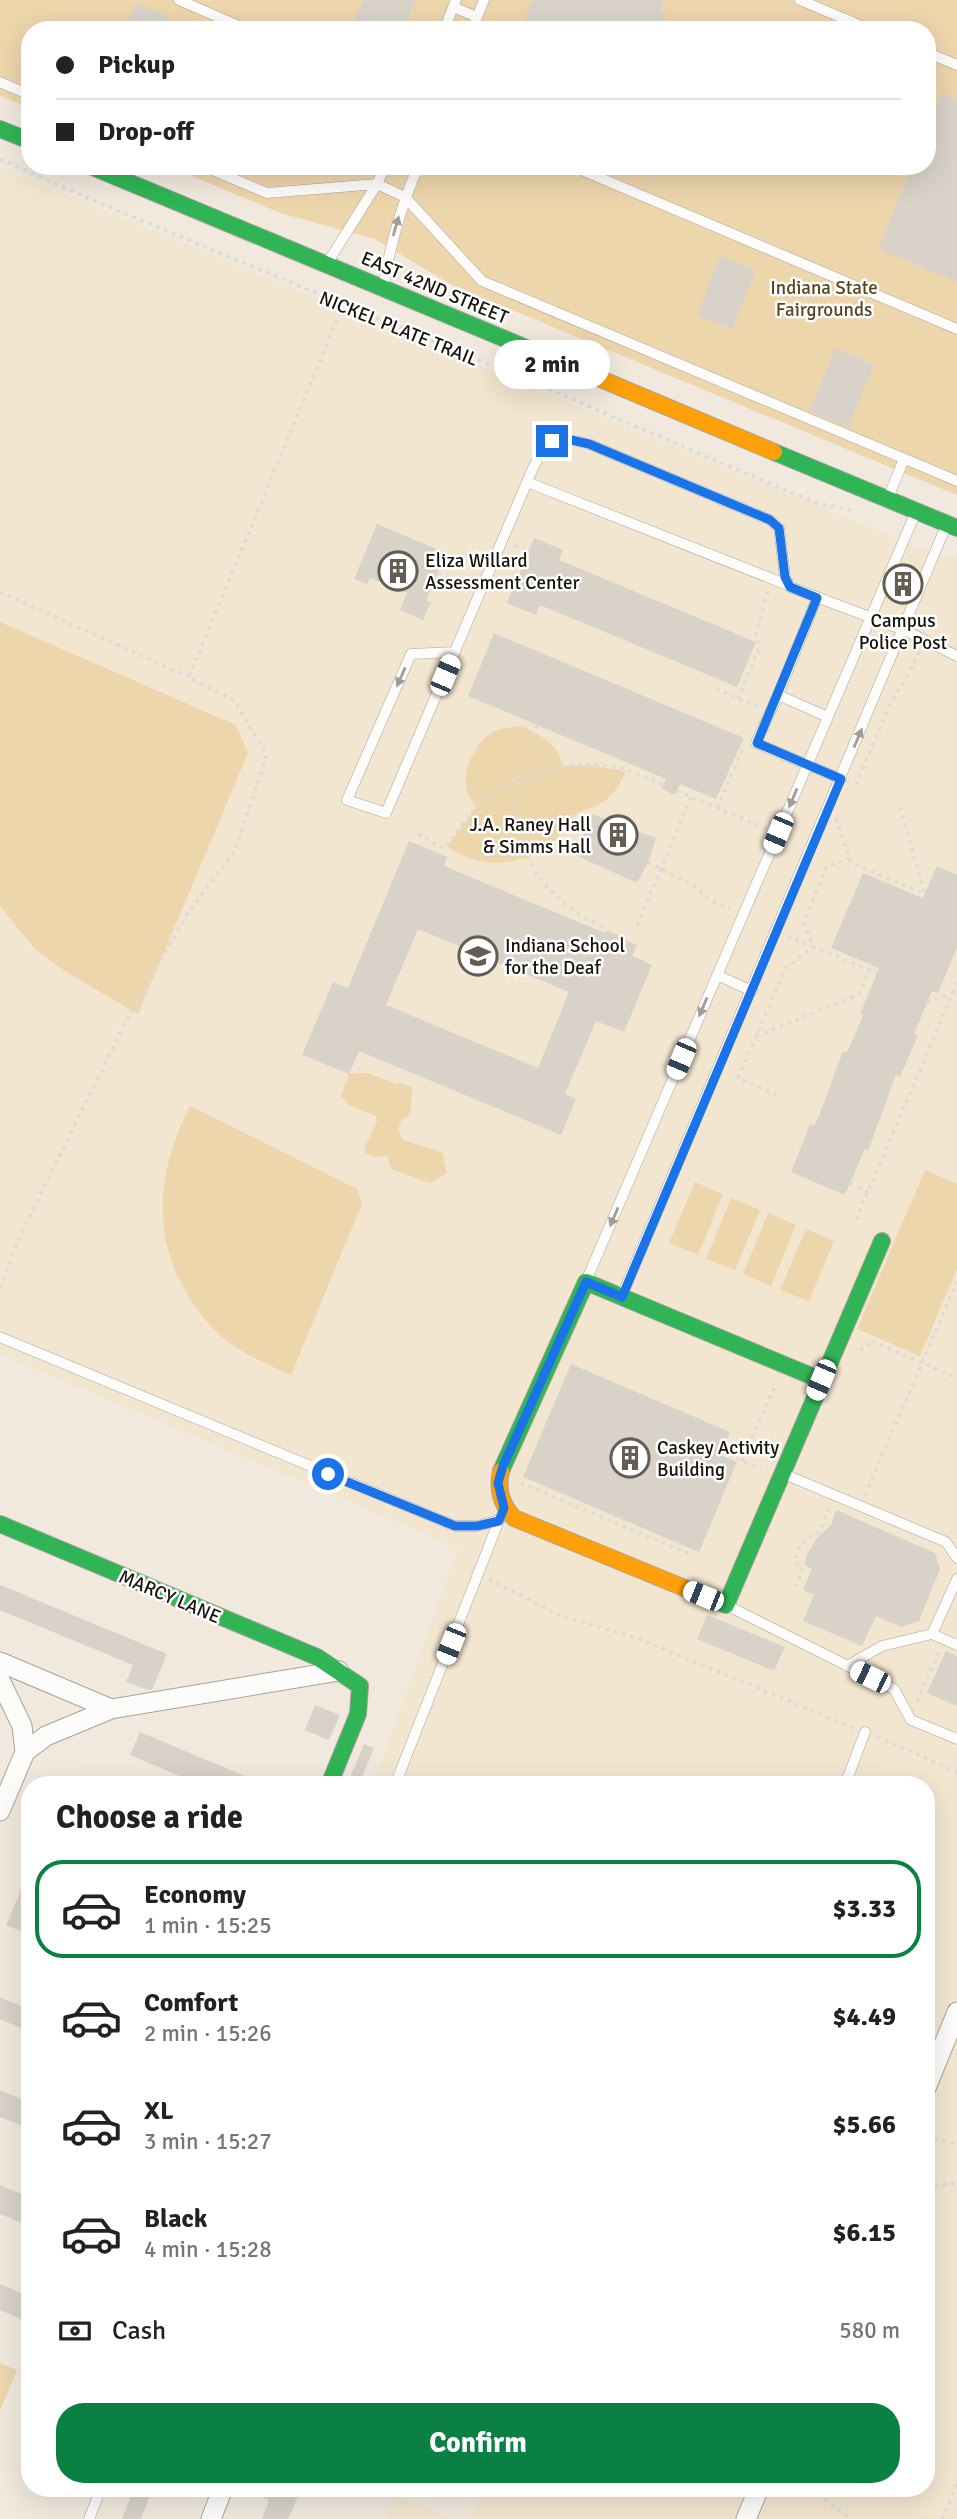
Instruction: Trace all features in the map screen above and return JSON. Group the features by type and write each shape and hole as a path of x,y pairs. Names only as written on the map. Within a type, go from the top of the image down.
{"street":[{"path":"0,129 21,137"},
{"name":"EAST 42ND STREET","path":"112,175 952,525"},
{"path":"821,1380 586,1282 503,1466 498,1483 501,1514 726,1605 883,1241"},
{"name":"MARCY LANE","path":"0,1524 317,1657 360,1686 358,1714 333,1776"},
{"path":"0,1662 111,1709"},
{"path":"25,1752 46,1736 111,1709 339,1671"},
{"path":"0,1680 22,1726 25,1752 0,1811"},
{"path":"935,2066 957,2012"},
{"path":"211,2519 220,2497"},
{"path":"746,2519 755,2497"}],"lane":[{"path":"179,0 227,21"},
{"path":"475,21 484,0"},
{"path":"800,0 850,21"},
{"path":"448,21 455,4 477,17"},
{"path":"936,56 957,65"},
{"path":"0,82 21,91"},
{"path":"225,175 267,192 377,184 405,197 482,281 957,481"},
{"path":"327,265 381,175"},
{"path":"383,288 388,254 414,175"},
{"path":"593,175 957,329"},
{"path":"455,652 411,654 347,800 386,813 481,592 527,482 545,445 558,437 589,444 770,520 779,528 785,577 790,587"},
{"path":"888,499 904,459"},
{"path":"527,482 870,619 904,630 957,656"},
{"path":"586,1282 916,510"},
{"path":"622,1297 904,630 952,525"},
{"path":"817,598 757,743 841,779"},
{"path":"778,695 828,717"},
{"path":"717,975 752,991"},
{"path":"0,1336 455,1526 477,1526 501,1514"},
{"path":"781,1475 946,1542 957,1559"},
{"path":"399,1776 501,1514"},
{"path":"933,1634 957,1579"},
{"path":"726,1605 894,1689 910,1718 957,1739"},
{"path":"848,1666 882,1646 933,1634 957,1645"},
{"path":"848,1776 865,1732"},
{"path":"89,2519 98,2497"}],"path":[{"name":"NICKEL PLATE TRAIL","path":"0,159 21,168"},
{"name":"NICKEL PLATE TRAIL","path":"36,175 816,503 858,511"},
{"path":"189,677 341,310"},
{"path":"438,573 481,592"},
{"path":"738,699 759,648 756,634 771,579"},
{"path":"0,592 189,677 234,701 267,755 235,850 188,913 127,1020 19,1238 0,1288"},
{"path":"716,689 760,708"},
{"path":"537,725 522,763 519,779 516,805 518,828 532,867 559,900 593,923 607,928"},
{"path":"418,834 445,849 479,804 519,779 559,767 586,765 622,769 664,785"},
{"path":"677,791 778,833"},
{"path":"638,926 691,797"},
{"path":"828,809 838,822 851,863 925,894 900,807"},
{"path":"813,947 804,922 827,866 850,859"},
{"path":"648,862 696,887 707,898 743,915"},
{"path":"777,931 880,974"},
{"path":"777,1095 738,1078 785,969 813,947"},
{"path":"756,1036 858,995 870,970"},
{"path":"856,1220 957,983"},
{"path":"927,1003 955,993"},
{"path":"850,1183 869,1192"},
{"path":"860,1507 957,1282"},
{"path":"844,1329 957,1378"},
{"path":"853,1355 873,1342"},
{"path":"743,1461 776,1385 786,1389"},
{"path":"722,1452 781,1475"},
{"path":"514,1480 694,1556"},
{"path":"796,1587 803,1567 796,1563 801,1545 806,1537 818,1533 829,1506 842,1512"},
{"path":"478,1573 561,1616 637,1638 957,1772"},
{"path":"910,1718 944,1639"},
{"path":"935,2139 957,2145"},
{"path":"935,2185 957,2183"},
{"path":"942,2519 957,2484"},
{"path":"823,2497 851,2519"}],"shaded area":[{"name":"Indiana School for the Deaf","path":"0,167 934,554 957,557 957,2519 470,2519 480,2497 935,2497 935,1776 376,1776 458,1548 0,1354"},
{"path":"395,2497 401,2497 452,2519 386,2519"}],"green space":[{"name":"Indiana State Fairgrounds","path":"0,0 957,0 957,495 450,284 375,239 280,213 189,175 936,175 936,21 21,21 21,104 0,96"},
{"path":"0,622 236,725 248,753 138,1014 63,970 34,948 0,906"},
{"path":"522,726 553,746 563,766 586,765 626,771 611,796 578,813 555,840 530,856 517,860 488,862 460,854 447,846 476,808 466,788 472,755 488,735 505,728"},
{"path":"368,1073 412,1087 411,1109 398,1129 403,1140 442,1152 447,1173 430,1183 391,1169 387,1156 374,1157 366,1153 364,1148 377,1122 376,1116 349,1105 341,1096 349,1074"},
{"path":"190,1106 357,1189 362,1204 291,1375 249,1355 221,1336 193,1302 178,1276 168,1249 163,1221 163,1193 177,1135"},
{"path":"925,1170 957,1184 957,1269 920,1356 857,1329"},
{"path":"695,1182 723,1194 698,1255 669,1243"},
{"path":"731,1198 760,1210 735,1270 706,1259"},
{"path":"768,1213 796,1225 771,1286 743,1274"},
{"path":"806,1229 834,1241 809,1301 780,1290"},
{"path":"0,2363 17,2370 0,2411"}],"building":[{"path":"363,0 416,0 407,21 354,21"},
{"path":"533,0 664,0 660,11 665,14 662,21 525,21"},
{"path":"136,3 167,16 165,21 129,21"},
{"path":"942,93 957,99 957,282 878,249 908,175 936,175 936,108"},
{"path":"720,256 756,270 732,329 697,315"},
{"path":"836,348 874,365 848,427 809,411"},
{"name":"Eliza Willard Assessment Center","path":"377,524 451,555 445,570 440,568 426,601 431,602 423,620 400,610 407,593 370,578 367,584 354,579"},
{"path":"534,538 563,550 559,560 756,642 737,687 540,605 536,615 507,603"},
{"path":"494,633 744,738 716,799 680,784 675,795 662,789 666,779 468,696"},
{"path":"592,814 656,838 637,883 575,855"},
{"path":"409,841 447,857 444,866 605,933 606,930 620,936 637,945 632,956 652,965 624,1032 596,1021 565,1094 576,1099 561,1135 359,1051 349,1074 302,1055 333,982 348,988","holes":["418,929 569,992 538,1068 386,1005"]},
{"path":"937,866 957,875 957,948 938,993 932,991 914,1034 918,1035 900,1077 896,1075 868,1151 865,1149 845,1195 791,1172 810,1124 814,1126 819,1116 843,1051 846,1053 851,1044 879,968 831,948 863,873 923,898"},
{"name":"Caskey Activity Building","path":"571,1364 730,1432 721,1455 737,1462 699,1552 523,1477"},
{"path":"836,1510 935,1553 940,1569 919,1621 901,1627 876,1616 862,1646 803,1621 814,1595 803,1590 812,1569 805,1565 806,1557 816,1539 831,1525"},
{"path":"0,1585 167,1654 152,1690 126,1682 133,1665 0,1610"},
{"path":"707,1615 785,1647 774,1671 697,1639"},
{"path":"946,1651 957,1656 957,1706 927,1693"},
{"path":"315,1705 340,1715 329,1740 305,1730"},
{"path":"140,1732 245,1776 180,1776 130,1755"},
{"path":"364,1744 374,1748 363,1776 351,1776"},
{"path":"21,1890 21,1931 6,1925"},
{"path":"0,1997 21,2006 21,2028 0,2019"},
{"path":"0,2090 21,2099 21,2125 0,2117"},
{"path":"0,2185 21,2194 21,2222 0,2214"},
{"path":"0,2284 21,2293 21,2319 0,2310"},
{"path":"131,2497 150,2497 141,2519 122,2519"},
{"path":"263,2497 298,2497 288,2519 262,2519 269,2500"}],"traffic: fast":[{"path":"0,129 21,137"},
{"path":"112,175 577,369"},
{"path":"774,452 957,528"},
{"path":"699,1594 726,1605 882,1241"},
{"path":"501,1471 586,1282 821,1380"},
{"path":"0,1524 317,1657 360,1686 358,1714 333,1776"}],"traffic: slow":[{"path":"577,369 774,452"},
{"path":"501,1471 501,1496 514,1518 699,1594"}],"place":[{"name":"Eliza Willard Assessment Center","path":"398,571"},
{"name":"Campus Police Post","path":"903,584"},
{"name":"J.A. Raney Hall & Simms Hall","path":"618,835"},
{"name":"Indiana School for the Deaf","path":"478,956"},
{"name":"Caskey Activity Building","path":"630,1458"}],"route":[{"path":"328,1474 455,1526 477,1526 499,1521 504,1508 498,1483 519,1427 586,1282 622,1297 841,779 757,743 817,598 790,587 785,577 779,528 770,520 589,444 558,437 552,441"}]}
